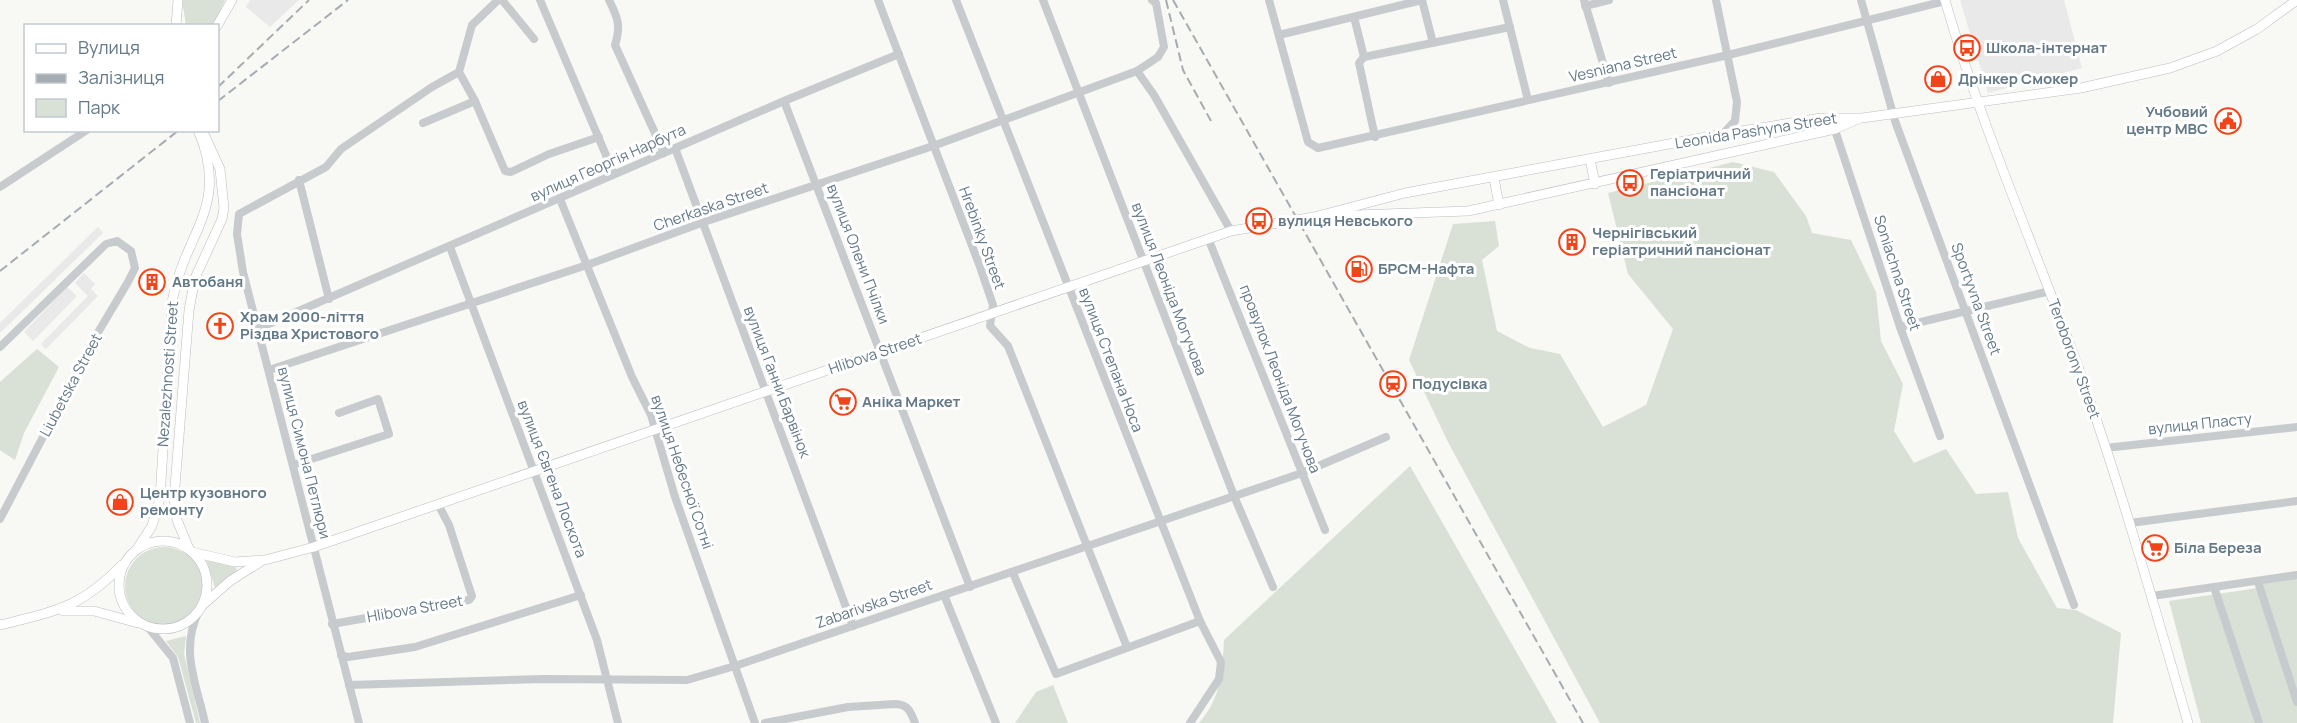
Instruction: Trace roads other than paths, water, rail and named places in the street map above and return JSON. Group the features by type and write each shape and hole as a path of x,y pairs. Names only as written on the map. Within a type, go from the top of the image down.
{"main road":[{"path":"177,0 180,24"},
{"path":"219,32 232,0"},
{"name":"Teroborony Street","path":"1945,0 1979,104 2050,291 2105,448 2130,523 2188,723"},
{"path":"1862,118 1979,104 2081,88 2170,68 2227,46 2257,29 2297,0"},
{"path":"218,24 224,16"},
{"name":"Leonida Pashyna Street","path":"1314,217 1405,194 1723,134 1831,118 1862,118"},
{"name":"Leonida Pashyna Street","path":"1314,217 1437,213 1499,205 1835,129 1862,118"},
{"name":"Nezalezhnosti Street","path":"52,612 96,591 137,549 152,526 160,498 172,302 176,278 206,214 210,190 206,152 201,132"},
{"name":"Nezalezhnosti Street","path":"201,132 220,169 224,208 222,219 195,278 188,321 174,507 191,550 206,573 207,590 201,607"},
{"path":"1590,159 1595,184"},
{"path":"1494,178 1499,205"},
{"name":"Hlibova Street","path":"191,550 236,562 265,560 314,547 439,506 534,470 991,315 1208,238 1231,231 1314,217"},
{"path":"137,549 163,540 191,550"},
{"name":"Hlibova Street","path":"201,607 230,581 265,560"},
{"path":"126,561 120,579 121,597 129,613 145,625"},
{"path":"0,625 52,612 94,611 164,629 181,626 201,607"}],"street":[{"path":"534,39 500,0 472,25 459,72 475,101 505,171 511,172 549,154 599,137"},
{"path":"540,0 614,174"},
{"path":"609,0 621,29 615,45 664,153"},
{"name":"Hrebinky Street","path":"878,0 979,264 993,306 990,326 1008,346 1127,647"},
{"name":"вулиця Степана Носа","path":"956,0 1200,621 1221,662 1219,679 1190,723"},
{"name":"вулиця Леоніда Могучова","path":"1043,0 1080,91 1234,496 1273,587"},
{"path":"1269,0 1280,35 1422,0 1433,43"},
{"path":"1503,0 1528,100"},
{"path":"1609,0 1585,3 1609,83"},
{"path":"1716,0 1737,102 1735,122 1723,134"},
{"name":"Sportyvna Street","path":"1861,0 1893,113 2074,604"},
{"name":"Vesniana Street","path":"1280,35 1308,142 1318,148 1375,137 1728,55 1867,22 1945,0"},
{"name":"Cherkaska Street","path":"269,370 587,266 704,222 933,146 1137,71 1158,57 1164,47 1154,1"},
{"path":"1354,17 1364,57"},
{"path":"1375,137 1359,63 1364,57 1510,27"},
{"name":"вулиця Георгія Нарбута","path":"256,329 784,101 899,54"},
{"path":"1137,71 1154,95 1231,231"},
{"name":"вулиця Симона Петлюри","path":"359,723 269,370 256,329 237,234 239,214 326,167 341,149 432,87 459,72"},
{"path":"423,123 475,101"},
{"name":"вулиця Олени Пчілки","path":"784,101 882,352 970,587"},
{"name":"Soniachna Street","path":"1831,118 1900,327 1940,435"},
{"path":"0,187 84,132"},
{"name":"вулиця Ганни Барвінок","path":"675,148 853,626"},
{"path":"299,180 329,299"},
{"name":"вулиця Небесної Сотні","path":"560,199 632,377 644,397 675,497 755,723"},
{"name":"провулок Леоніда Могучова","path":"1208,238 1325,530"},
{"name":"Liubetska Street","path":"0,347 106,244 117,241 131,250 135,268 97,334 0,519"},
{"name":"вулиця Євгена Лоскота","path":"450,247 597,640 618,723"},
{"path":"1900,327 2050,291"},
{"path":"293,465 389,434 378,399 339,413"},
{"name":"вулиця Пласту","path":"2105,448 2297,427"},
{"name":"Zabarivska Street","path":"349,685 607,678 687,680 1013,573 1302,473 1386,437"},
{"path":"2130,523 2297,501"},
{"name":"Hlibova Street","path":"332,624 470,600 472,596 463,566 449,525 439,506"},
{"path":"1013,573 1056,674 1200,621"},
{"path":"2152,596 2296,576"},
{"path":"2258,582 2297,702"},
{"path":"2214,587 2259,723"},
{"path":"341,655 348,657 415,647 581,595"},
{"path":"944,595 996,723"},
{"name":"Nezalezhnosti Street","path":"201,607 188,643 205,723"},
{"path":"145,625 173,658 190,723"},
{"path":"765,723 848,707 895,704 903,704 909,709 915,723"}],"railway":[{"path":"219,86 309,0"},
{"path":"219,100 348,0"},
{"path":"1166,0 1183,70 1211,121"},
{"path":"1173,0 1583,723"},
{"path":"0,271 176,132"}],"place":[{"name":"Школа-інтернат","path":"1967,48"},
{"name":"Дрінкер Смокер","path":"1938,79"},
{"name":"Учбовий центр МВС","path":"2228,121"},
{"name":"Геріатричний пансіонат","path":"1630,183"},
{"name":"вулиця Невського","path":"1259,221"},
{"name":"Чернігівський геріатричний пансіонат","path":"1572,242"},
{"name":"БРСМ-Нафта","path":"1359,269"},
{"name":"Автобаня","path":"152,282"},
{"name":"Храм 2000-ліття Різдва Христового","path":"220,326"},
{"name":"Подусівка","path":"1393,384"},
{"name":"Аніка Маркет","path":"843,402"},
{"name":"Центр кузовного ремонту","path":"120,502"},
{"name":"Біла Береза","path":"2155,548"}]}
